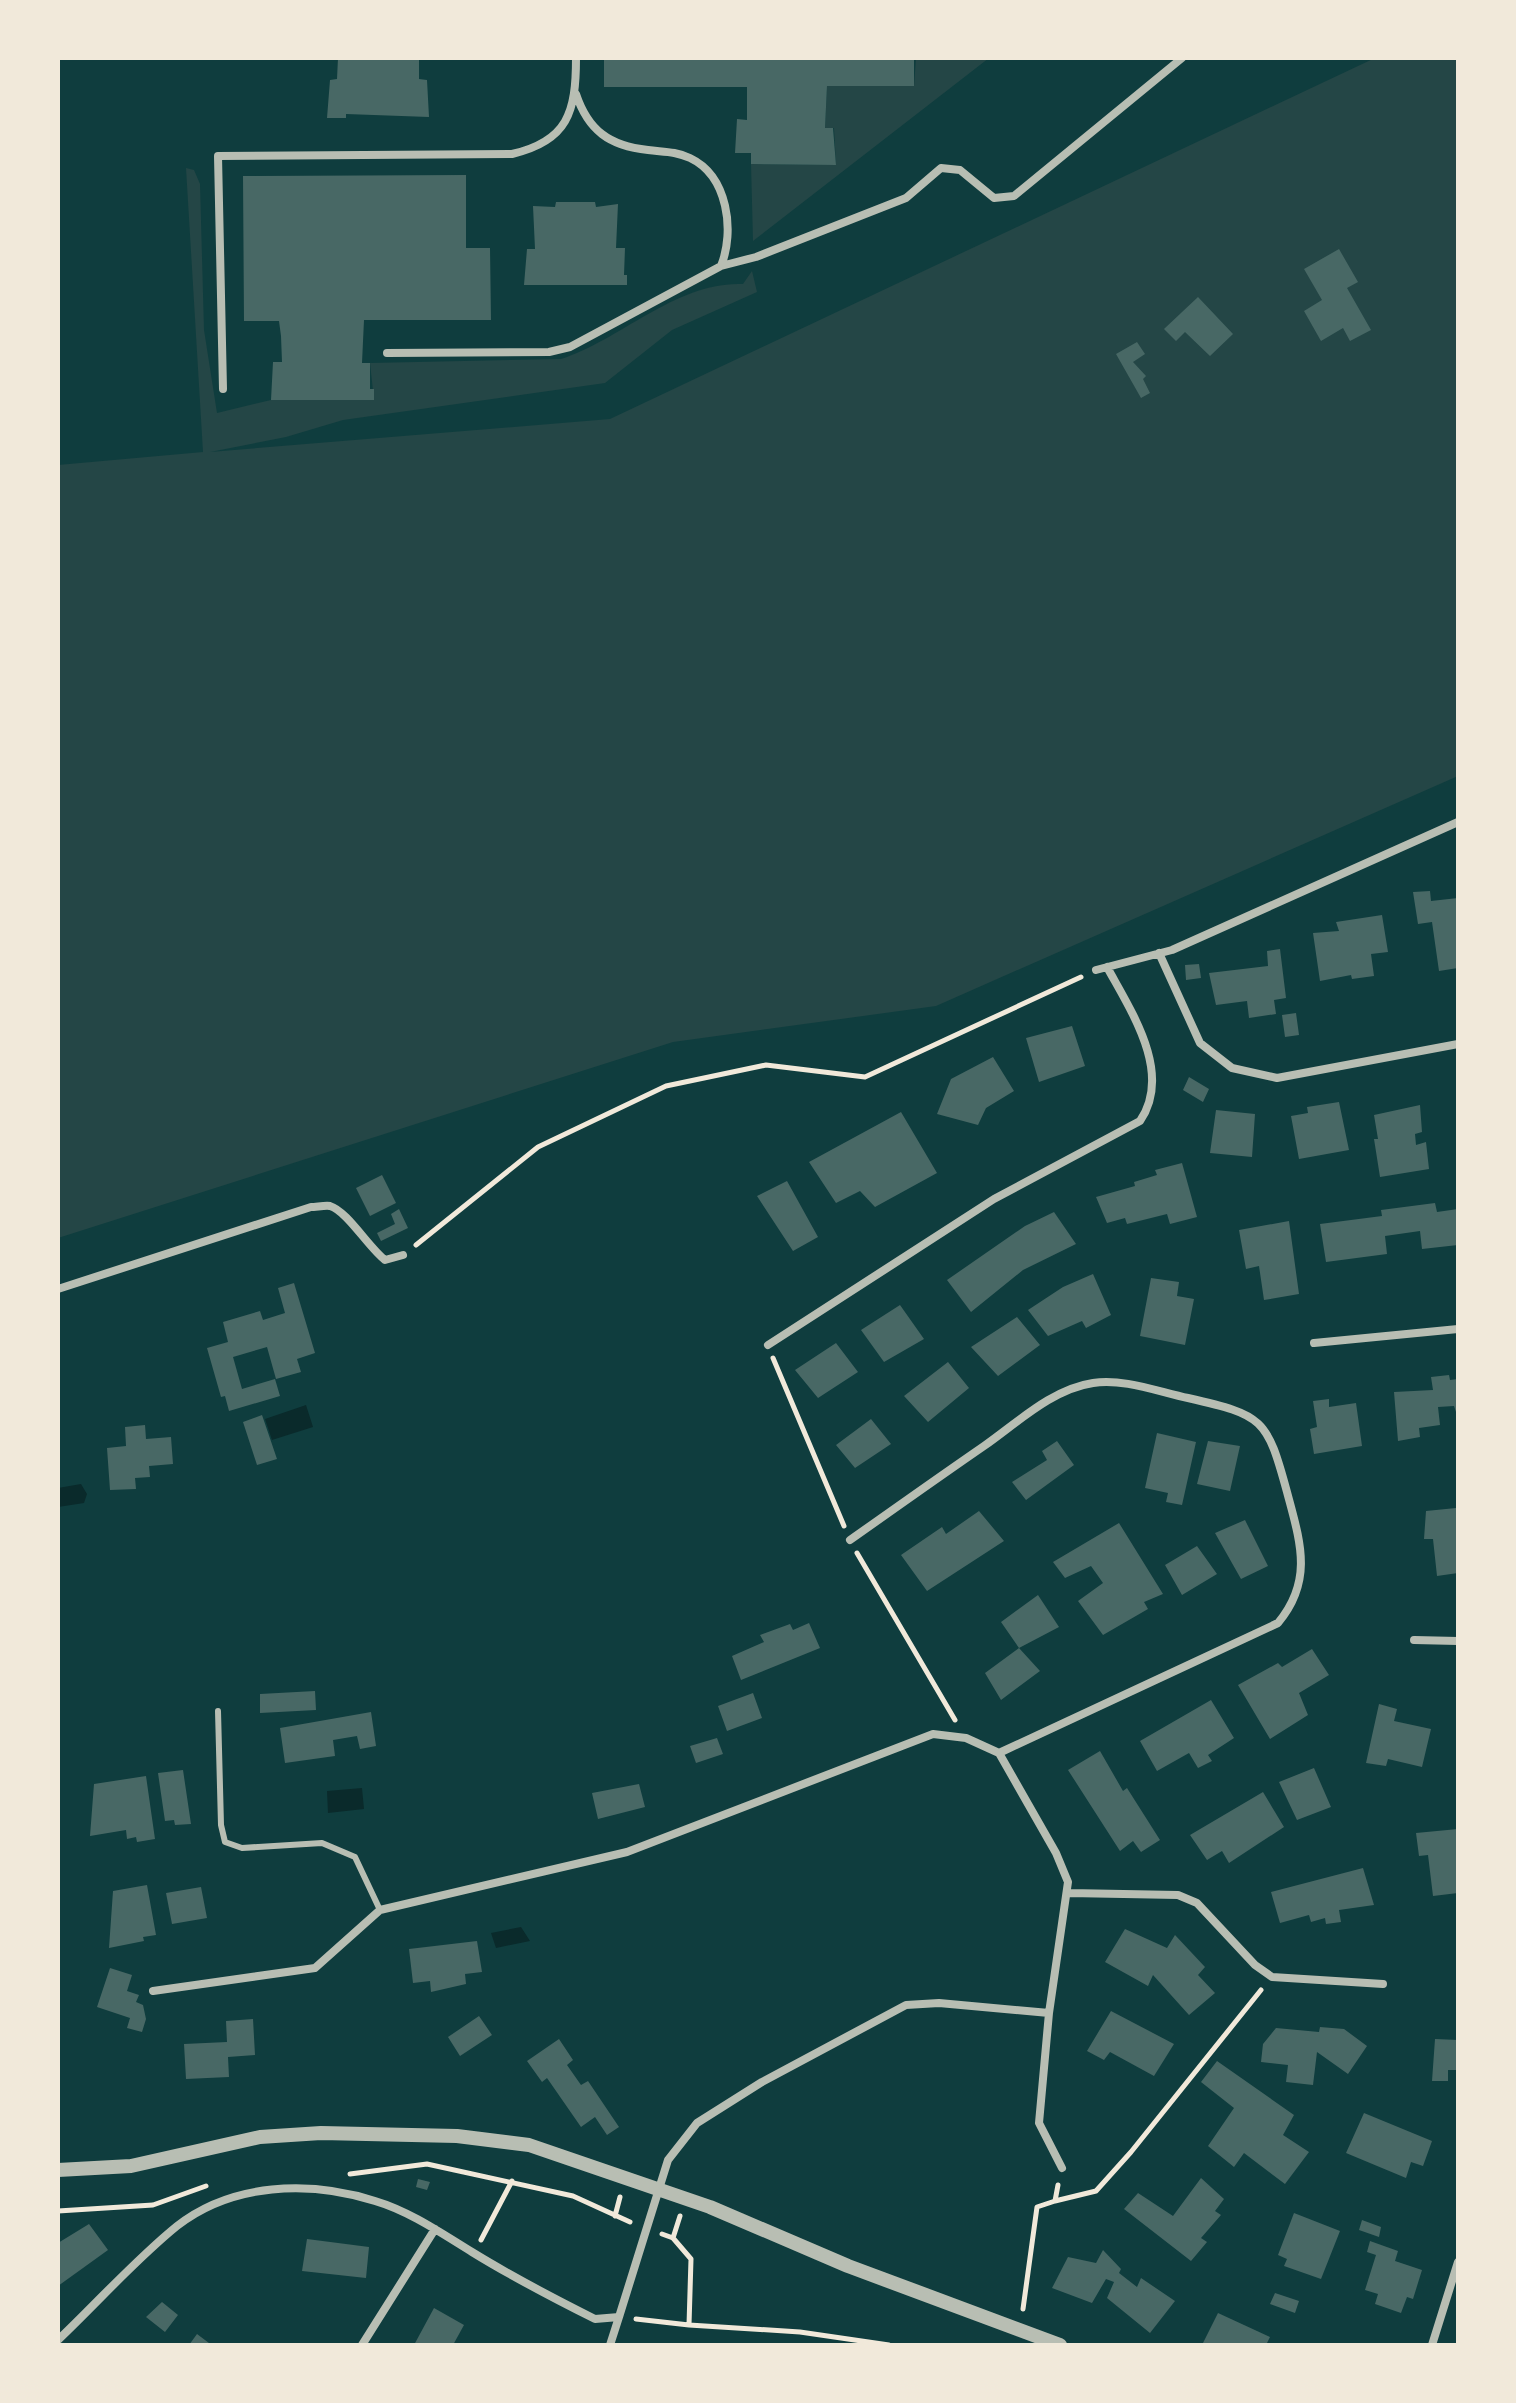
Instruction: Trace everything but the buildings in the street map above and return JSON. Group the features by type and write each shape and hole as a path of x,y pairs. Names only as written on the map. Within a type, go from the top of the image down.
{"street":[{"path":"576,58 576,93 584,120 601,134 621,144 681,154 698,163 716,184 728,215 726,253 721,266"},
{"path":"387,353 549,352 570,347 721,266 756,257 906,198 941,168 960,170 994,198 1014,196 1182,58"},
{"path":"223,389 218,156 512,154 539,148 553,136 567,121 576,93"},
{"path":"1096,970 1159,953 1458,822"},
{"path":"1159,953 1200,1043 1232,1068 1277,1078 1458,1044"},
{"path":"768,1345 994,1199 1140,1121 1153,1096 1151,1066 1135,1018 1107,967"},
{"path":"58,1289 311,1207 330,1206 344,1216 370,1249 385,1260 403,1255"},
{"path":"1314,1343 1458,1329"},
{"path":"850,1540 1039,1407 1079,1386 1106,1382 1223,1406 1243,1412 1267,1429 1301,1553 1300,1587 1278,1623 999,1753"},
{"path":"1414,1640 1458,1641"},
{"path":"153,1991 315,1968 380,1910 627,1852 933,1734 966,1738 999,1753 1056,1853 1069,1893 1049,2013 1039,2123 1045,2142 1062,2168"},
{"path":"1069,1893 1178,1895 1197,1903 1255,1965 1272,1977 1383,1984"},
{"path":"610,2345 668,2160 697,2123 762,2082 888,2012 922,2002 1049,2013"},
{"path":"58,2170 131,2166 260,2137 383,2132 529,2145 660,2189 848,2266 1060,2345"},
{"path":"58,2340 178,2226 215,2203 247,2192 308,2190 375,2201 435,2229 595,2319 619,2317"},
{"path":"362,2345 435,2229"},
{"path":"1432,2345 1458,2262"}],"lane":[{"path":"218,1711 221,1825 225,1842 242,1848 322,1843 355,1857 380,1910"}],"path":[{"path":"403,1255 538,1147 666,1086 766,1065 865,1077 1096,970"},
{"path":"1021,2330 1037,2207 1096,2191 1272,1977"},
{"path":"1055,2201 1062,2168"},
{"path":"474,2253 512,2181"},
{"path":"646,2228 673,2238 691,2259 689,2325"},
{"path":"619,2317 800,2332 889,2345"}],"shaded area":[{"path":"916,58 989,58 753,241 751,164 836,165 834,128 825,128 827,86 914,86"},
{"path":"1375,58 1458,58 1458,776 936,1006 673,1042 58,1238 58,465 203,452 186,168 194,170 200,184 204,330 217,413 271,400 374,400 370,363 561,359 584,350 672,301 719,286 743,284 752,271 757,292 672,330 605,383 343,420 286,437 210,452 610,419"},
{"path":"306,1405 313,1427 272,1440 265,1419"},
{"path":"81,1484 87,1494 84,1503 58,1507 58,1488"},
{"path":"362,1788 364,1809 328,1813 327,1791"},
{"path":"521,1927 530,1941 496,1948 491,1933"}]}
